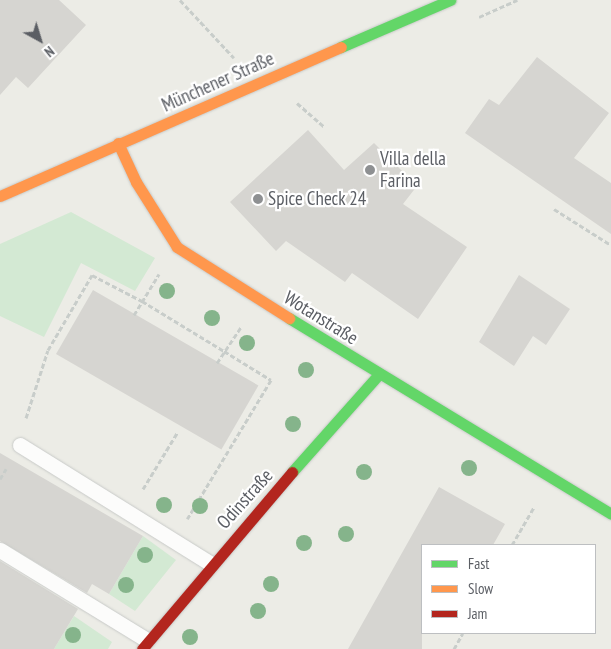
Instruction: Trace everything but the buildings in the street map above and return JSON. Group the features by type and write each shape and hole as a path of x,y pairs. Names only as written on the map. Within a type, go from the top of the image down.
{"street":[{"name":"Münchener Straße","path":"0,196 450,0"},
{"name":"Wotanstraße","path":"118,144 136,182 177,247 378,375 549,480 611,514"},
{"name":"Odinstraße","path":"144,645 211,564 378,375"}],"lane":[{"path":"20,445 130,511 211,564"},
{"path":"0,550 144,645"}],"path":[{"path":"180,0 238,64"},
{"path":"292,98 325,127"},
{"path":"554,209 611,245"},
{"path":"134,315 160,273"},
{"path":"0,479 20,445 19,429 27,417 48,350 92,275 142,301 271,380 174,539"},
{"path":"216,363 242,326"},
{"path":"130,511 177,433"},
{"path":"513,544 549,480"},
{"path":"454,649 462,634"}],"green space":[{"path":"71,212 155,258 135,291 81,263 44,337 0,316 0,244"},
{"path":"143,536 176,560 135,611 109,594"},
{"path":"74,616 112,642 108,649 54,649"}],"traffic: fast":[{"path":"341,47 450,0"},
{"path":"289,318 611,514"},
{"path":"292,472 378,375"}],"traffic: slow":[{"path":"0,196 341,47"},
{"path":"118,143 136,182 177,247 289,318"}],"traffic: jam":[{"path":"142,649 292,472"}],"place":[{"name":"Villa della Farina","path":"370,170"},
{"name":"Spice Check 24","path":"258,199"}]}
